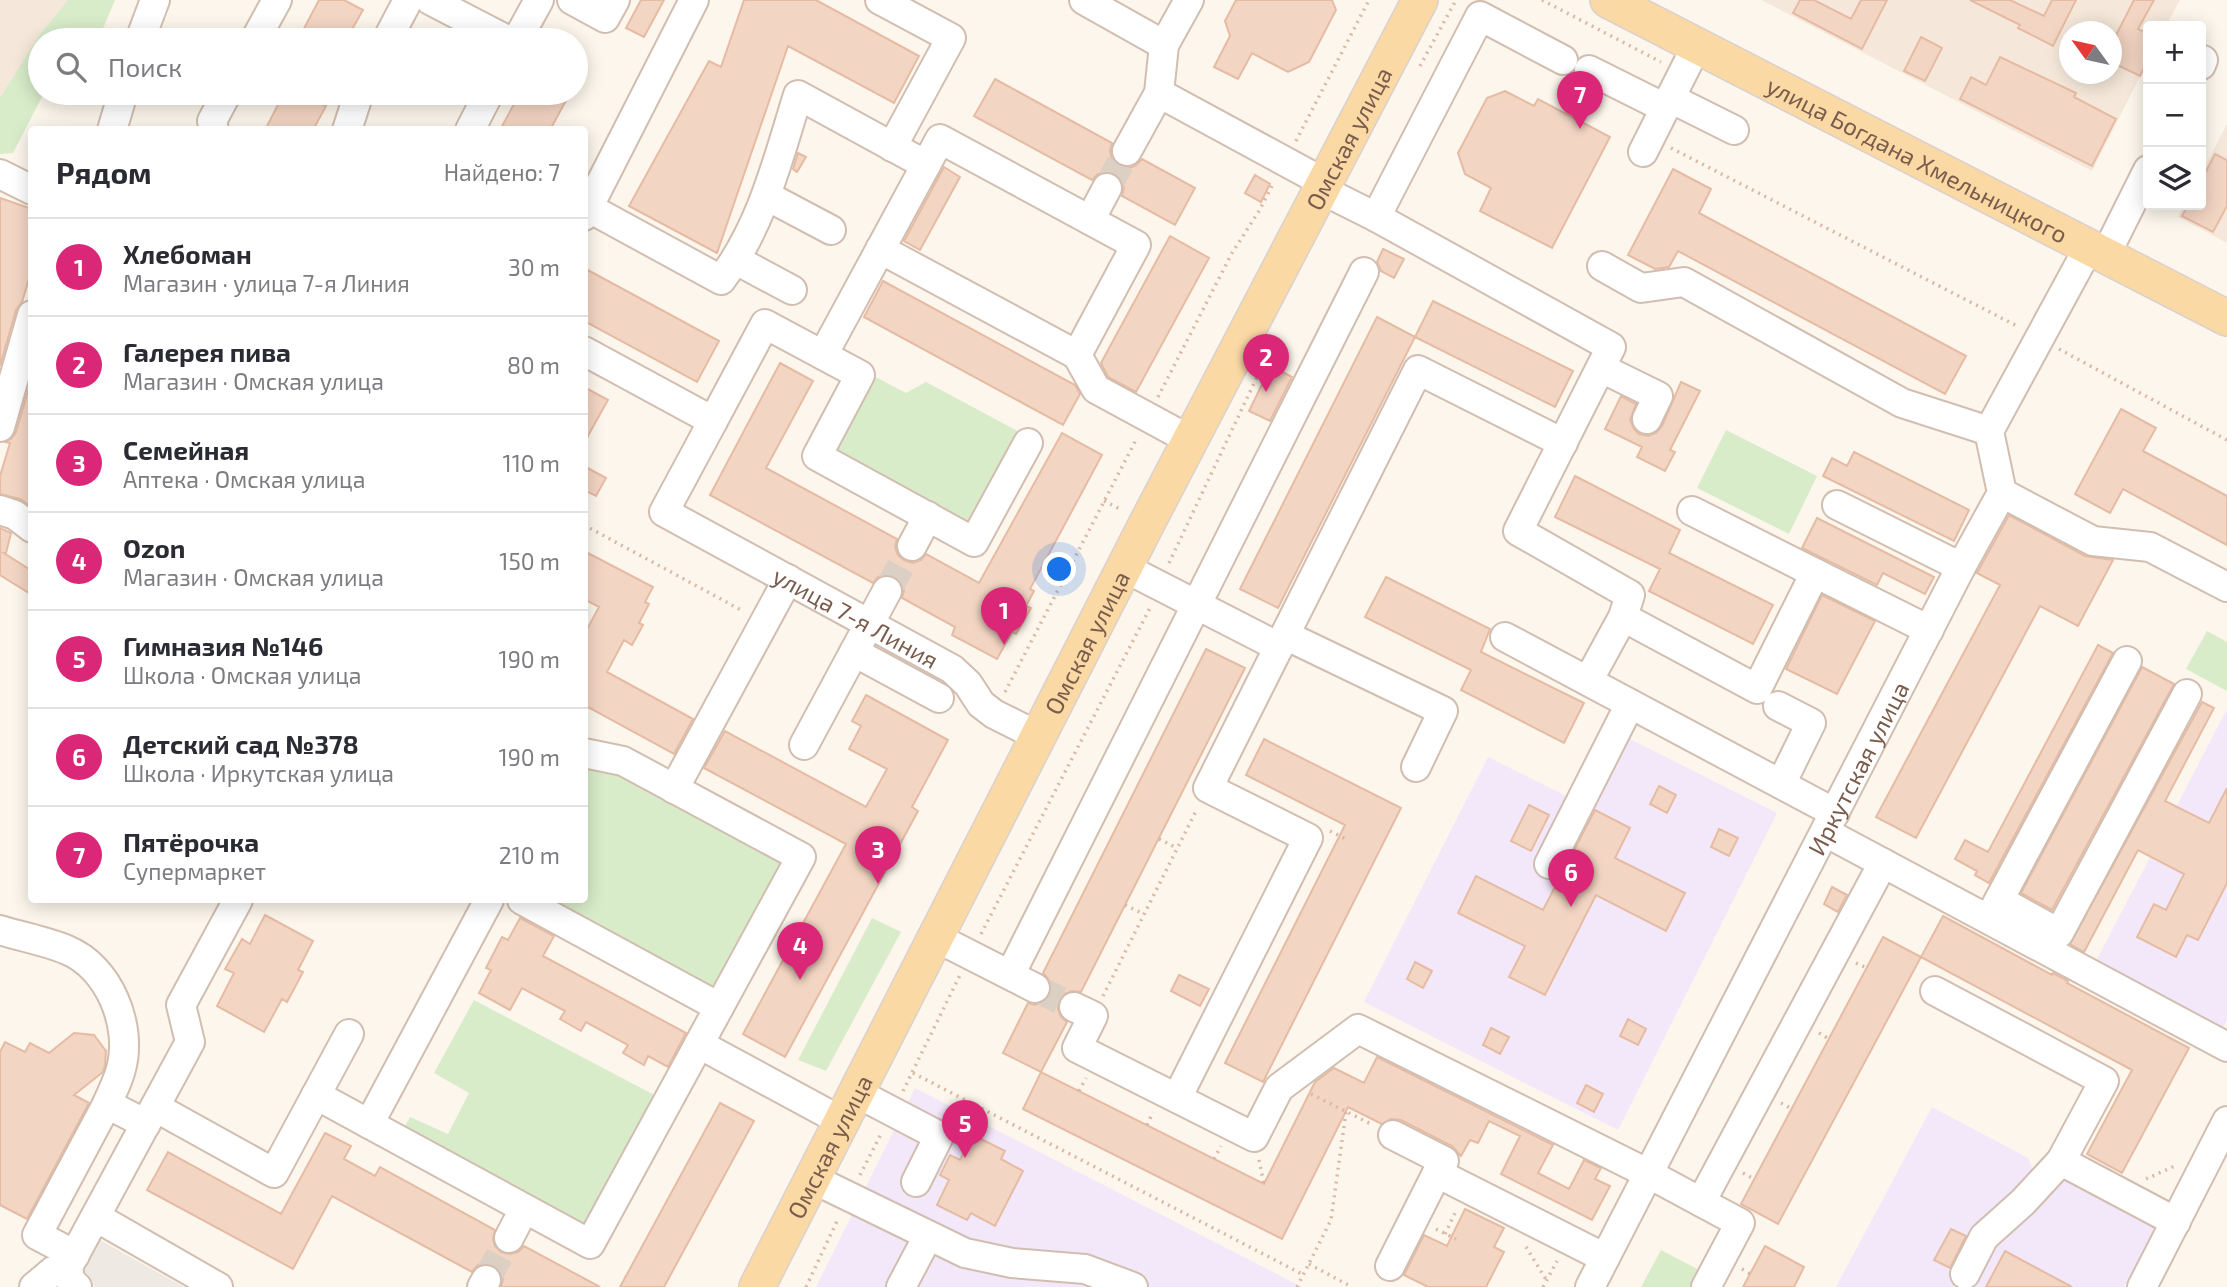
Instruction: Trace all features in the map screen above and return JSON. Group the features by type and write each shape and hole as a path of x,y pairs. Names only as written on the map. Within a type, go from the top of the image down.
{"main road":[{"name":"Омская улица","path":"757,1287 1190,440 1420,0"},
{"name":"улица Богдана Хмельницкого","path":"1608,0 1678,82 2097,251 2227,318"}],"street":[{"path":"144,28 155,0"},
{"path":"262,28 277,0"},
{"path":"393,28 408,0"},
{"path":"430,0 484,28"},
{"path":"524,28 539,0"},
{"path":"572,0 605,18 615,0"},
{"path":"588,210 694,0"},
{"path":"880,0 951,38 892,147"},
{"path":"1084,0 1164,45"},
{"path":"1128,151 1159,93 1164,45 1189,0"},
{"path":"1376,217 1480,16 1563,60"},
{"path":"1589,71 1678,82 1734,130"},
{"path":"1647,145 1678,82"},
{"path":"1159,93 1611,347 1518,531 1630,595 1623,617 1588,681"},
{"path":"588,213 721,280 736,260 767,195 798,95 926,165"},
{"path":"113,126 119,105"},
{"path":"213,126 212,121 221,105"},
{"path":"347,126 355,105"},
{"path":"472,126 483,105"},
{"path":"823,355 940,139 1136,245 1077,355"},
{"path":"0,174 28,188"},
{"path":"2143,178 2039,338 1989,431 2002,493 2093,541 2150,547 2227,587"},
{"path":"1090,220 1107,188"},
{"path":"767,195 831,230"},
{"path":"880,249 1077,355 1096,389 1190,440"},
{"path":"736,260 792,290"},
{"path":"1602,266 1641,288 1684,282 1902,402 1989,431"},
{"path":"1010,975 1364,272"},
{"path":"588,353 713,421 765,324 860,375 817,456 974,542 1028,443"},
{"path":"0,427 28,329"},
{"path":"1601,368 1658,396 1647,419"},
{"path":"1166,1103 1308,838 1208,788 1418,370 1563,443"},
{"name":"улица 7-я Линия","path":"713,421 664,512 952,669 968,684 981,704 994,714 1038,736"},
{"name":"Иркутская улица","path":"1590,1287 1961,567 2002,493"},
{"path":"1837,505 1961,567"},
{"path":"0,510 15,515 28,525"},
{"path":"1692,511 1929,630"},
{"path":"912,546 928,516"},
{"path":"1125,568 1197,605 1443,711 1416,767"},
{"path":"1623,617 1757,689 1815,573"},
{"path":"674,789 788,579"},
{"path":"804,745 887,591"},
{"path":"1505,637 1780,784 1883,863 1994,910 2059,933 2187,694"},
{"path":"854,652 939,698"},
{"path":"1994,910 2127,661"},
{"path":"1549,864 1630,704"},
{"path":"1777,705 1811,723 1780,784"},
{"path":"316,1096 590,1244 801,857 623,761 588,754"},
{"path":"1701,1202 1883,863"},
{"path":"73,1270 96,1217 190,1042 181,1005 236,903"},
{"path":"369,1124 487,903"},
{"path":"528,903 719,1007"},
{"path":"1994,910 2227,1047"},
{"path":"0,930 69,950 94,970 117,1003 124,1036 122,1067 107,1104 37,1235 73,1270"},
{"path":"937,938 1035,988"},
{"path":"1935,991 2104,1081 2061,1161 2023,1202 1984,1237 1965,1274"},
{"path":"1083,1012 1077,1048 1166,1103 1254,1137 1279,1088 1359,1029 1649,1174 1740,1223 1706,1287"},
{"path":"107,1104 151,1116 274,1172 349,1034"},
{"path":"699,1044 850,1108 893,1111 939,1136 916,1182"},
{"path":"2142,1287 2227,1121"},
{"path":"1390,1266 1444,1161 1393,1135"},
{"path":"2061,1161 2176,1222"},
{"path":"1437,1173 1605,1258"},
{"path":"814,1179 965,1253 1012,1263 1085,1269 1133,1287"},
{"path":"509,1238 524,1209"},
{"path":"96,1217 218,1287"},
{"path":"901,1287 928,1236"},
{"path":"34,1287 53,1271 73,1270"}],"path":[{"path":"994,714 1232,253 1259,211 1368,0"},
{"path":"1542,0 1678,82"},
{"path":"1647,145 2039,338 2227,440"},
{"path":"806,1287 970,955 1161,587 1170,560 1258,376"},
{"path":"1104,501 1122,510"},
{"path":"588,528 653,561 764,624"},
{"path":"1083,1012 1144,914 1208,788"},
{"path":"1331,831 1346,839"},
{"path":"1159,839 1177,848"},
{"path":"1125,905 1144,914"},
{"path":"1855,962 1867,968"},
{"path":"1818,1032 1829,1039"},
{"path":"913,1073 1304,1275"},
{"path":"1079,1091 1087,1074"},
{"path":"1287,1082 1393,1135"},
{"path":"1780,1102 1792,1109"},
{"path":"1147,1125 1166,1103"},
{"path":"1297,1287 1331,1220 1346,1112"},
{"path":"1214,1159 1223,1142"},
{"path":"1259,1160 1264,1184"},
{"path":"2143,1181 2178,1164"},
{"path":"1742,1172 1754,1179"},
{"path":"1309,1264 1352,1287"}],"shaded area":[{"path":"0,0 75,0 50,28 28,28 28,105 8,154 0,150"},
{"path":"1761,0 2180,0 2169,21 2143,21 2143,71 2092,171"},
{"path":"2227,124 2227,243 2178,217 2182,210 2206,210 2206,164"},
{"path":"2227,709 2227,1020 2220,1034 2093,967"},
{"path":"1604,726 1777,813 1618,1130 1364,1002 1488,757 1568,797"},
{"path":"915,1088 1302,1287 816,1287"},
{"path":"1932,1107 2028,1158 2033,1170 2033,1181 2071,1181 2156,1227 2124,1287 1836,1287"},
{"path":"100,1240 184,1287 96,1287 79,1278"}],"green space":[{"path":"68,0 115,0 103,28 45,28"},
{"path":"28,53 28,105 38,105 13,153 0,154 0,98"},
{"path":"868,373 906,393 926,382 1023,434 971,533 824,455"},
{"path":"1726,430 1817,476 1789,534 1697,488"},
{"path":"2207,631 2227,642 2227,691 2186,669"},
{"path":"588,770 640,781 793,860 716,997 547,903 588,903"},
{"path":"872,918 901,932 826,1071 798,1060"},
{"path":"474,1000 660,1098 586,1233 401,1134 410,1117 448,1134 469,1093 434,1073"},
{"path":"1661,1250 1703,1272 1695,1287 1641,1287"}],"building":[{"path":"319,0 344,0 363,10 353,28 304,28"},
{"path":"641,0 664,0 644,37 626,28"},
{"path":"744,0 816,0 919,56 894,103 788,46 717,253 629,206 709,61 721,67"},
{"path":"1236,0 1332,0 1336,10 1309,62 1288,72 1252,53 1238,79 1214,67 1230,36 1225,21"},
{"path":"1800,0 1814,0 1851,19 1861,0 1887,0 1862,49 1793,13"},
{"path":"1970,0 2010,0 2044,16 2052,0 2076,0 2066,21 2059,21 2059,34 2053,46 2018,28 2020,25"},
{"path":"2134,0 2154,0 2138,29 2143,32 2143,70 2140,76 2122,67 2122,23"},
{"path":"1921,37 1942,48 1925,81 1904,71"},
{"path":"2000,57 2076,93 2074,97 2116,119 2092,166 1960,99 1971,77 1986,85"},
{"path":"995,79 1112,143 1112,159 1120,166 1135,166 1142,159 1195,188 1175,225 1122,196 1124,187 1115,174 1098,174 1092,180 974,116"},
{"path":"1505,91 1534,106 1538,99 1610,137 1552,248 1480,211 1491,188 1465,174 1458,153 1487,98"},
{"path":"278,105 326,106 315,126 267,126"},
{"path":"514,105 564,105 552,126 502,126"},
{"path":"798,153 806,157 797,172 793,169"},
{"path":"2215,154 2227,160 2227,206 2213,232 2182,216 2185,210 2206,210 2206,171"},
{"path":"944,167 960,177 920,250 904,241"},
{"path":"1673,169 1711,189 1699,213 1966,356 1945,394 1678,251 1669,267 1655,269 1628,255"},
{"path":"1255,175 1270,184 1261,202 1245,193"},
{"path":"0,198 28,208 28,282 22,302 16,310 0,366"},
{"path":"1170,236 1209,258 1136,392 1108,377 1101,363"},
{"path":"1383,249 1404,259 1394,278 1381,271 1377,262"},
{"path":"588,270 719,341 697,382 588,323"},
{"path":"883,281 1075,385 1080,394 1063,425 864,317"},
{"path":"1433,301 1573,371 1555,407 1415,337"},
{"path":"1377,317 1415,337 1278,608 1240,589"},
{"path":"780,363 813,381 766,468 897,539 895,547 904,560 913,563 926,554 979,583 1062,433 1102,455 1030,589 1034,591 1026,606 1031,608 1016,634 1012,632 997,659 952,635 955,627 902,598 904,590 895,577 886,574 873,583 710,495"},
{"path":"1271,366 1292,377 1270,421 1249,411"},
{"path":"1681,382 1700,391 1670,450 1675,452 1665,471 1637,457 1642,447 1605,429 1621,396 1636,404 1630,420 1634,429 1639,434 1648,436 1656,433 1662,426"},
{"path":"588,389 608,400 588,436"},
{"path":"28,391 28,504 20,499 0,494 0,476 10,443 6,442 16,432"},
{"path":"2121,409 2156,428 2143,451 2227,496 2227,545 2123,489 2110,513 2075,494"},
{"path":"1854,452 1969,510 1954,541 1823,476 1832,458 1847,466"},
{"path":"588,468 606,478 596,496 588,492"},
{"path":"1575,476 1680,530 1669,553 1773,605 1753,644 1649,591 1660,569 1555,517"},
{"path":"2009,515 2085,556 2113,560 2078,626 2040,606 1916,838 1876,817 2000,585 1977,573"},
{"path":"1817,518 1934,577 1925,594 1883,573 1877,585 1802,548"},
{"path":"0,528 11,533 4,553 28,568 28,592 0,575"},
{"path":"588,553 653,587 645,602 649,604 639,623 643,625 632,645 624,640 607,672 693,719 674,754 588,707 588,628 599,607 588,601"},
{"path":"1386,577 1490,629 1481,652 1584,703 1564,743 1461,690 1471,670 1365,617"},
{"path":"1822,595 1875,621 1837,694 1786,669"},
{"path":"2098,645 2113,653 1989,883 1975,875 1977,871 1955,859 1965,840 1988,852"},
{"path":"1206,649 1245,668 1081,992 1072,991 1059,999 1058,1009 1067,1022 1041,1072 1003,1053 1028,1003 1035,1005 1050,995 1051,986 1043,973"},
{"path":"2142,667 2174,684 2052,910 2021,893"},
{"path":"866,695 948,740 912,807 918,811 785,1057 743,1034 846,844 704,768 725,731 866,807 887,769 849,749 861,726 852,721"},
{"path":"2202,702 2214,708 2165,801 2209,823 2227,788 2227,883 2198,940 2187,935 2176,957 2137,937 2154,904 2166,910 2184,874 2138,850 2084,952 2070,944"},
{"path":"1264,739 1401,808 1263,1082 1225,1063 1345,825 1246,775"},
{"path":"1659,786 1676,795 1667,813 1650,804"},
{"path":"1529,805 1549,815 1531,851 1511,841"},
{"path":"1595,810 1630,828 1615,858 1685,893 1666,931 1596,895 1545,995 1509,977 1525,946 1458,913 1476,876 1543,910"},
{"path":"1719,829 1738,838 1729,856 1711,847"},
{"path":"1832,887 1847,895 1838,912 1824,904"},
{"path":"265,915 313,941 298,970 303,972 287,1002 282,999 264,1032 217,1006 234,973 225,969 242,939 250,944"},
{"path":"1943,916 2189,1048 2122,1173 2087,1154 2132,1070 1921,957"},
{"path":"520,918 554,936 543,956 686,1033 668,1067 648,1056 644,1065 623,1053 628,1045 586,1022 581,1031 560,1019 565,1011 522,988 510,1010 479,993 491,970 486,968 502,937 508,940"},
{"path":"1883,937 1921,957 1778,1224 1741,1204"},
{"path":"1415,962 1432,971 1423,988 1407,979"},
{"path":"1179,975 1209,989 1200,1006 1171,991"},
{"path":"1628,1019 1646,1029 1638,1045 1620,1036"},
{"path":"1491,1028 1509,1037 1500,1054 1483,1045"},
{"path":"74,1033 94,1035 106,1051 105,1065 103,1072 74,1095 89,1103 27,1219 0,1205 0,1052 5,1042 25,1052 30,1043 49,1053"},
{"path":"1377,1057 1553,1145 1538,1173 1569,1189 1584,1160 1601,1168 1595,1179 1610,1186 1592,1220 1501,1174 1520,1136 1489,1121 1478,1143 1470,1140 1461,1156 1452,1146 1401,1120 1391,1119 1382,1124 1348,1107 1282,1239 1023,1109 1041,1072 1264,1184 1315,1082 1334,1068 1364,1083"},
{"path":"1586,1085 1603,1094 1594,1112 1577,1103"},
{"path":"720,1103 754,1121 664,1287 620,1287"},
{"path":"325,1133 351,1146 344,1159 375,1176 380,1167 495,1230 493,1239 501,1252 518,1252 524,1246 600,1287 501,1287 501,1272 494,1265 478,1265 472,1272 332,1196 293,1269 147,1190 168,1152 281,1214"},
{"path":"973,1135 1005,1151 1001,1159 1023,1171 995,1226 971,1213 967,1220 937,1205 949,1180 940,1175 950,1155 960,1160"},
{"path":"1465,1209 1504,1228 1494,1247 1504,1252 1486,1287 1428,1287 1404,1275 1424,1235 1447,1246"},
{"path":"1951,1229 1966,1236 1950,1268 1934,1260"},
{"path":"1765,1246 1804,1267 1794,1287 1743,1287"},
{"path":"2005,1251 2072,1287 1986,1287"}],"tunnel":[{"path":"1107,188 1127,151"},
{"path":"887,591 912,546"},
{"path":"1035,988 1074,1007"},
{"path":"486,1280 509,1238"}],"place":[{"name":"Пятёрочка","path":"1580,129"},
{"name":"Галерея пива","path":"1266,392"},
{"name":"Хлебоман","path":"1004,645"},
{"name":"Семейная","path":"878,884"},
{"name":"Детский сад №378","path":"1571,907"},
{"name":"Ozon","path":"800,980"},
{"name":"Гимназия №146","path":"965,1158"}]}
